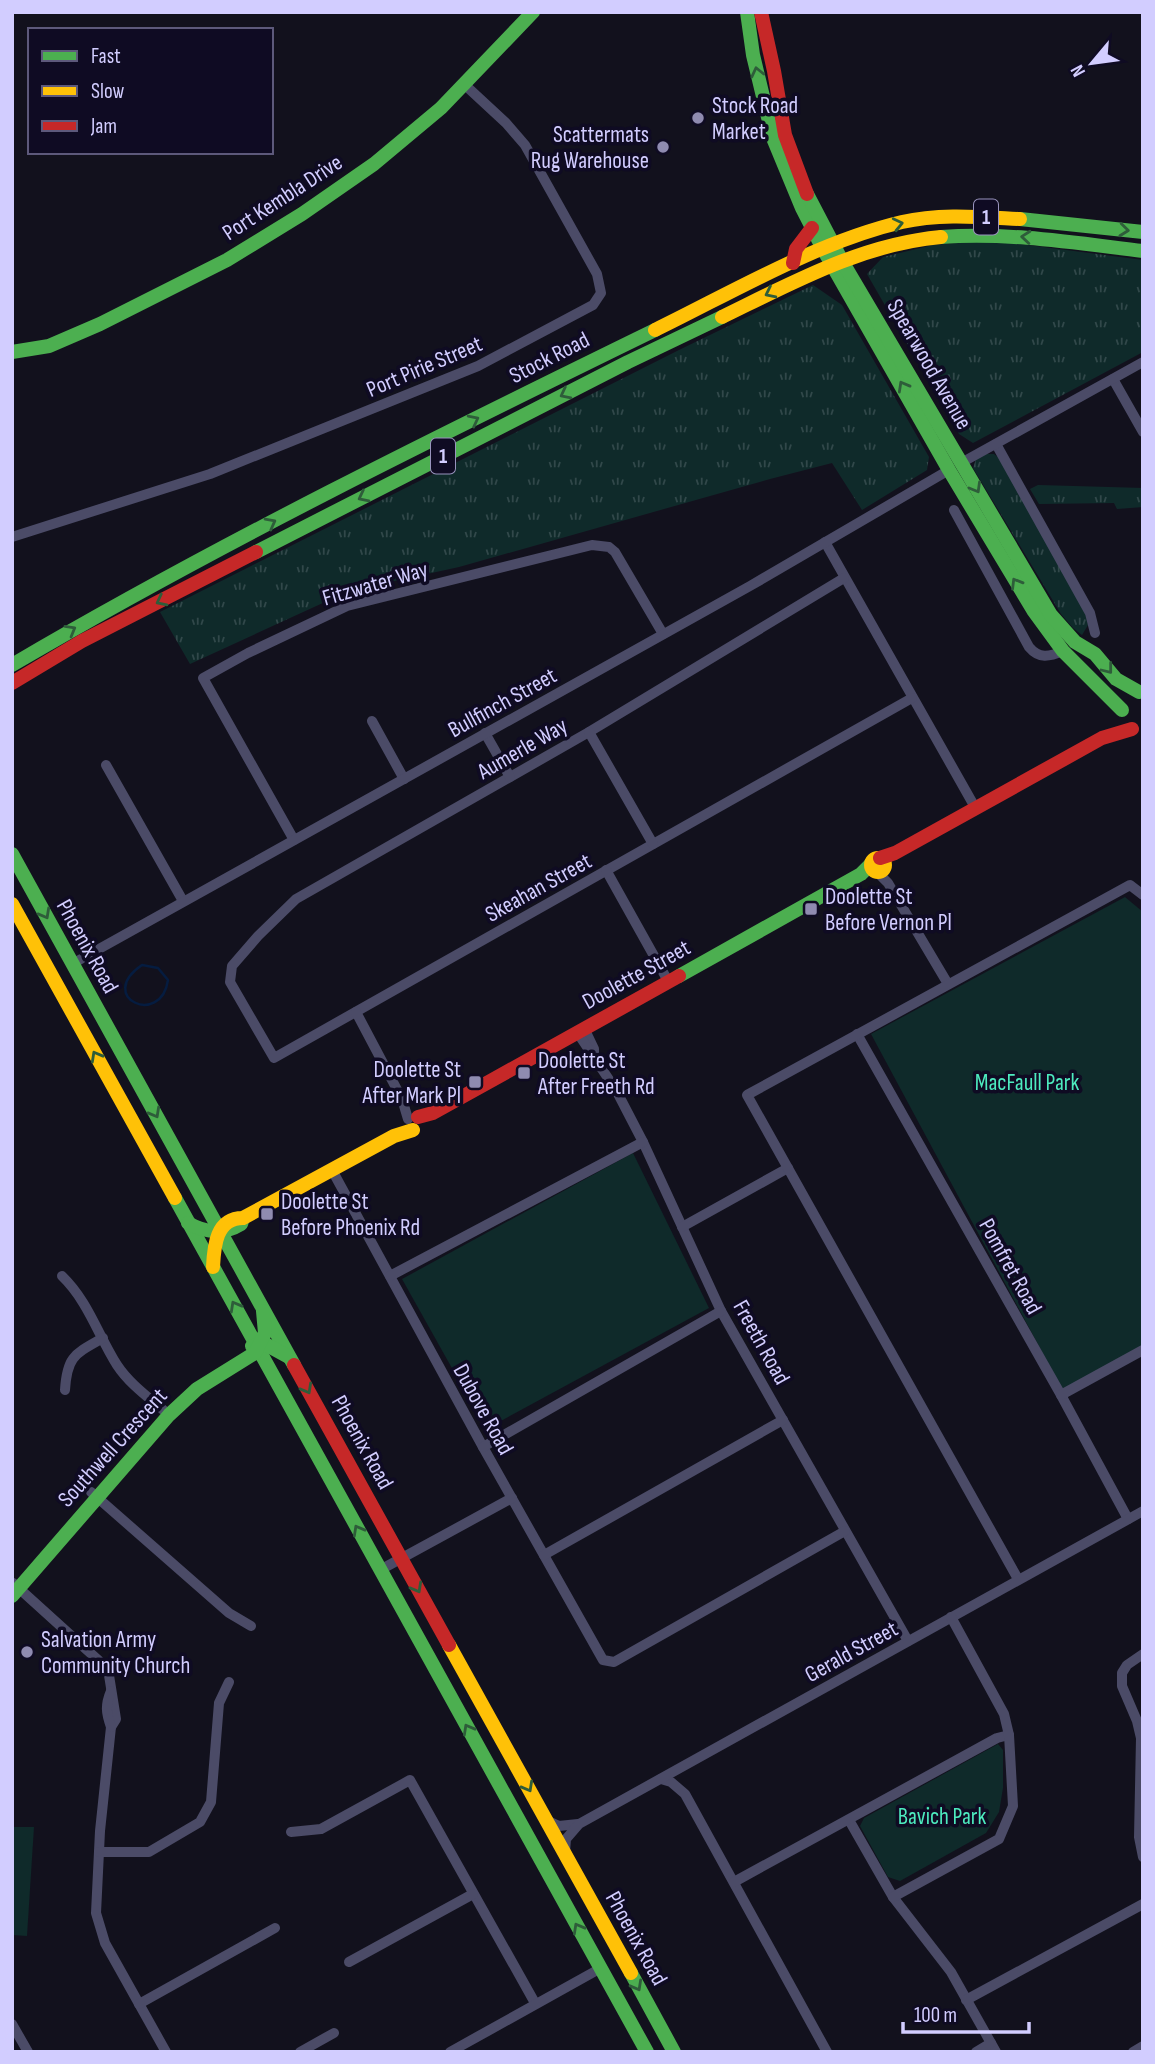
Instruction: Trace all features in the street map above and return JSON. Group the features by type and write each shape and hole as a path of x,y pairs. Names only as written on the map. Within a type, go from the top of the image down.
{"main road":[{"name":"Port Kembla Drive","path":"12,352 47,346 196,278 341,188 418,128 465,85 533,12"},
{"name":"Spearwood Avenue","path":"747,12 753,55 773,138 812,228 828,247"},
{"name":"Spearwood Avenue","path":"761,12 785,135 828,247 902,360 1017,585 1047,632 1130,722"},
{"name":"Stock Road","path":"12,666 103,612 360,477 644,335 862,233 903,222 950,216 1018,219 1143,232"},
{"path":"793,263 796,249 812,228"},
{"name":"Stock Road","path":"12,683 82,641 367,495 628,362 836,262 895,244 960,235 1010,235 1143,251"},
{"name":"Spearwood Avenue","path":"955,467 1051,615 1075,642 1095,654 1116,679 1141,692"},
{"name":"Spearwood Avenue","path":"1130,722 1128,698 1141,692"},
{"name":"Doolette Street","path":"220,1231 226,1222 236,1218 243,1219 668,981 880,868 976,809 1130,722"},
{"name":"Phoenix Road","path":"12,854 674,2052"},
{"name":"Phoenix Road","path":"12,904 647,2052"},
{"path":"188,1223 207,1232 220,1231 214,1244 213,1267"},
{"path":"257,1346 264,1338 263,1308"},
{"path":"257,1346 267,1345 289,1357"},
{"name":"Southwell Crescent","path":"14,1587 167,1413 197,1389 251,1357 256,1353 257,1346"}],"street":[{"name":"Port Pirie Street","path":"12,537 210,474 478,366 593,306 601,293 597,274 545,180 519,138 465,85"},
{"name":"Bullfinch Street","path":"72,964 1143,362"},
{"path":"1113,379 1143,432"},
{"name":"Spearwood Avenue","path":"996,444 1090,613 1094,633"},
{"path":"954,510 1028,647 1045,657 1063,651"},
{"path":"825,542 976,809"},
{"name":"Fitzwater Way","path":"295,840 203,678 215,671 347,606 592,545 608,547 615,552 663,634"},
{"name":"Aumerle Way","path":"232,966 296,899 589,732 844,578"},
{"name":"Skeahan Street","path":"232,966 230,982 274,1058 912,698"},
{"path":"372,721 404,779"},
{"path":"589,732 653,844"},
{"path":"485,733 510,777"},
{"path":"106,765 183,901"},
{"path":"880,868 948,984"},
{"path":"606,870 668,981"},
{"path":"1018,1579 747,1095 1130,885 1143,895"},
{"path":"356,1012 402,1099 417,1120"},
{"name":"Freeth Road","path":"581,1030 594,1048 594,1055 643,1142 721,1311 908,1641"},
{"name":"Pomfret Road","path":"858,1034 1128,1519"},
{"path":"390,1276 643,1142"},
{"path":"682,1227 788,1168"},
{"name":"Dubove Road","path":"332,1170 603,1660 614,1662 845,1531"},
{"path":"62,1276 77,1290 118,1367 167,1413"},
{"path":"483,1447 721,1311"},
{"path":"65,1390 66,1370 70,1361 103,1338"},
{"path":"1061,1395 1143,1350"},
{"path":"544,1555 783,1420"},
{"path":"95,1495 229,1613 251,1626"},
{"path":"380,1570 512,1499"},
{"name":"Gerald Street","path":"579,1824 1143,1511"},
{"path":"14,1587 108,1669 111,1691 106,1701 106,1713 111,1727 96,1913 105,1943 166,2052"},
{"path":"893,1897 999,1839 1013,1806 1009,1735 1004,1714 951,1617"},
{"path":"1143,1654 1127,1665 1122,1673 1122,1686 1141,1738 1139,1837 1143,1857"},
{"path":"99,1852 149,1852 201,1822 211,1802 219,1703 229,1682"},
{"path":"734,1882 997,1738 1009,1735"},
{"path":"685,1794 683,1771 690,1764"},
{"path":"662,1779 671,1782 685,1794 827,2052"},
{"path":"291,1832 321,1829 410,1780 535,2003"},
{"path":"849,1819 893,1897 951,1972 993,2048 975,2052"},
{"path":"546,1820 559,1826 579,1824"},
{"path":"565,1854 566,1839 579,1824"},
{"path":"349,1962 473,1894"},
{"path":"966,2000 1143,1903"},
{"path":"139,2004 275,1928"},
{"path":"450,2052 601,1968"},
{"path":"12,2024 28,2052"},
{"path":"300,2052 334,2033"},
{"path":"1132,2052 1143,2046"}],"green space":[{"path":"990,240 1143,260 1143,352 973,443 959,434 867,274 883,257 933,245"},
{"path":"813,285 842,305 929,457 927,470 862,510 832,463 459,567 349,591 190,664 160,612 679,350"},
{"path":"986,454 994,454 1000,459 1086,614 1088,625 1082,635 1061,614 973,468 976,459"},
{"path":"1038,485 1143,488 1143,507 1117,509 1114,503 1039,504 1030,489"},
{"name":"MacFaull Park","path":"1125,897 1143,912 1143,1347 1063,1391 871,1034"},
{"path":"633,1153 709,1308 486,1429 402,1279"},
{"name":"Bavich Park","path":"998,1744 1003,1750 1003,1788 999,1812 986,1833 900,1881 888,1877 860,1826 864,1818"},
{"path":"12,1827 34,1827 27,1936 12,1935"}],"waterway":[{"path":"142,965 158,968 168,980 163,994 154,1002 144,1005 128,996 125,988 129,977 142,965"}],"traffic: fast":[{"path":"12,352 49,346 100,324 227,260 302,214 374,164 441,108 533,12"},
{"path":"747,12 753,55 773,138 802,208 823,249 949,470 1033,610 1063,651 1122,710"},
{"path":"807,194 842,261 1051,615 1075,642 1095,654 1116,679 1139,692"},
{"path":"1020,219 1143,232"},
{"path":"941,237 1017,237 1143,251"},
{"path":"256,552 628,362 722,317"},
{"path":"12,665 250,533 655,330"},
{"path":"12,854 294,1365"},
{"path":"679,976 861,874 871,864"},
{"path":"175,1198 647,2052"},
{"path":"188,1223 208,1231 221,1231 241,1224 243,1218"},
{"path":"12,1596 169,1415 197,1389 255,1353 265,1333 263,1311"},
{"path":"252,1346 267,1345 289,1357"},
{"path":"631,1973 674,2052"}],"traffic: slow":[{"path":"655,330 776,269 870,231 931,217 1020,219"},
{"path":"722,317 855,256 912,241 941,237"},
{"path":"875,858 881,858 885,865 881,872 875,872 871,868 871,862 875,858"},
{"path":"12,904 175,1198"},
{"path":"213,1267 218,1235 227,1223 243,1218 394,1136 413,1130"},
{"path":"449,1645 631,1973"}],"traffic: jam":[{"path":"761,12 785,135 807,194"},
{"path":"793,263 796,249 812,228"},
{"path":"12,683 82,641 256,552"},
{"path":"880,858 895,853 1102,738 1132,729"},
{"path":"418,1117 433,1113 679,976"},
{"path":"294,1365 449,1645"}],"place":[{"name":"Stock Road Market","path":"698,118"},
{"name":"Scattermats Rug Warehouse","path":"663,147"},
{"name":"Doolette St Before Vernon Pl","path":"811,909"},
{"name":"Doolette St After Freeth Rd","path":"524,1073"},
{"name":"Doolette St After Mark Pl","path":"475,1082"},
{"name":"Doolette St Before Phoenix Rd","path":"267,1214"},
{"name":"Salvation Army Community Church","path":"27,1652"}]}
